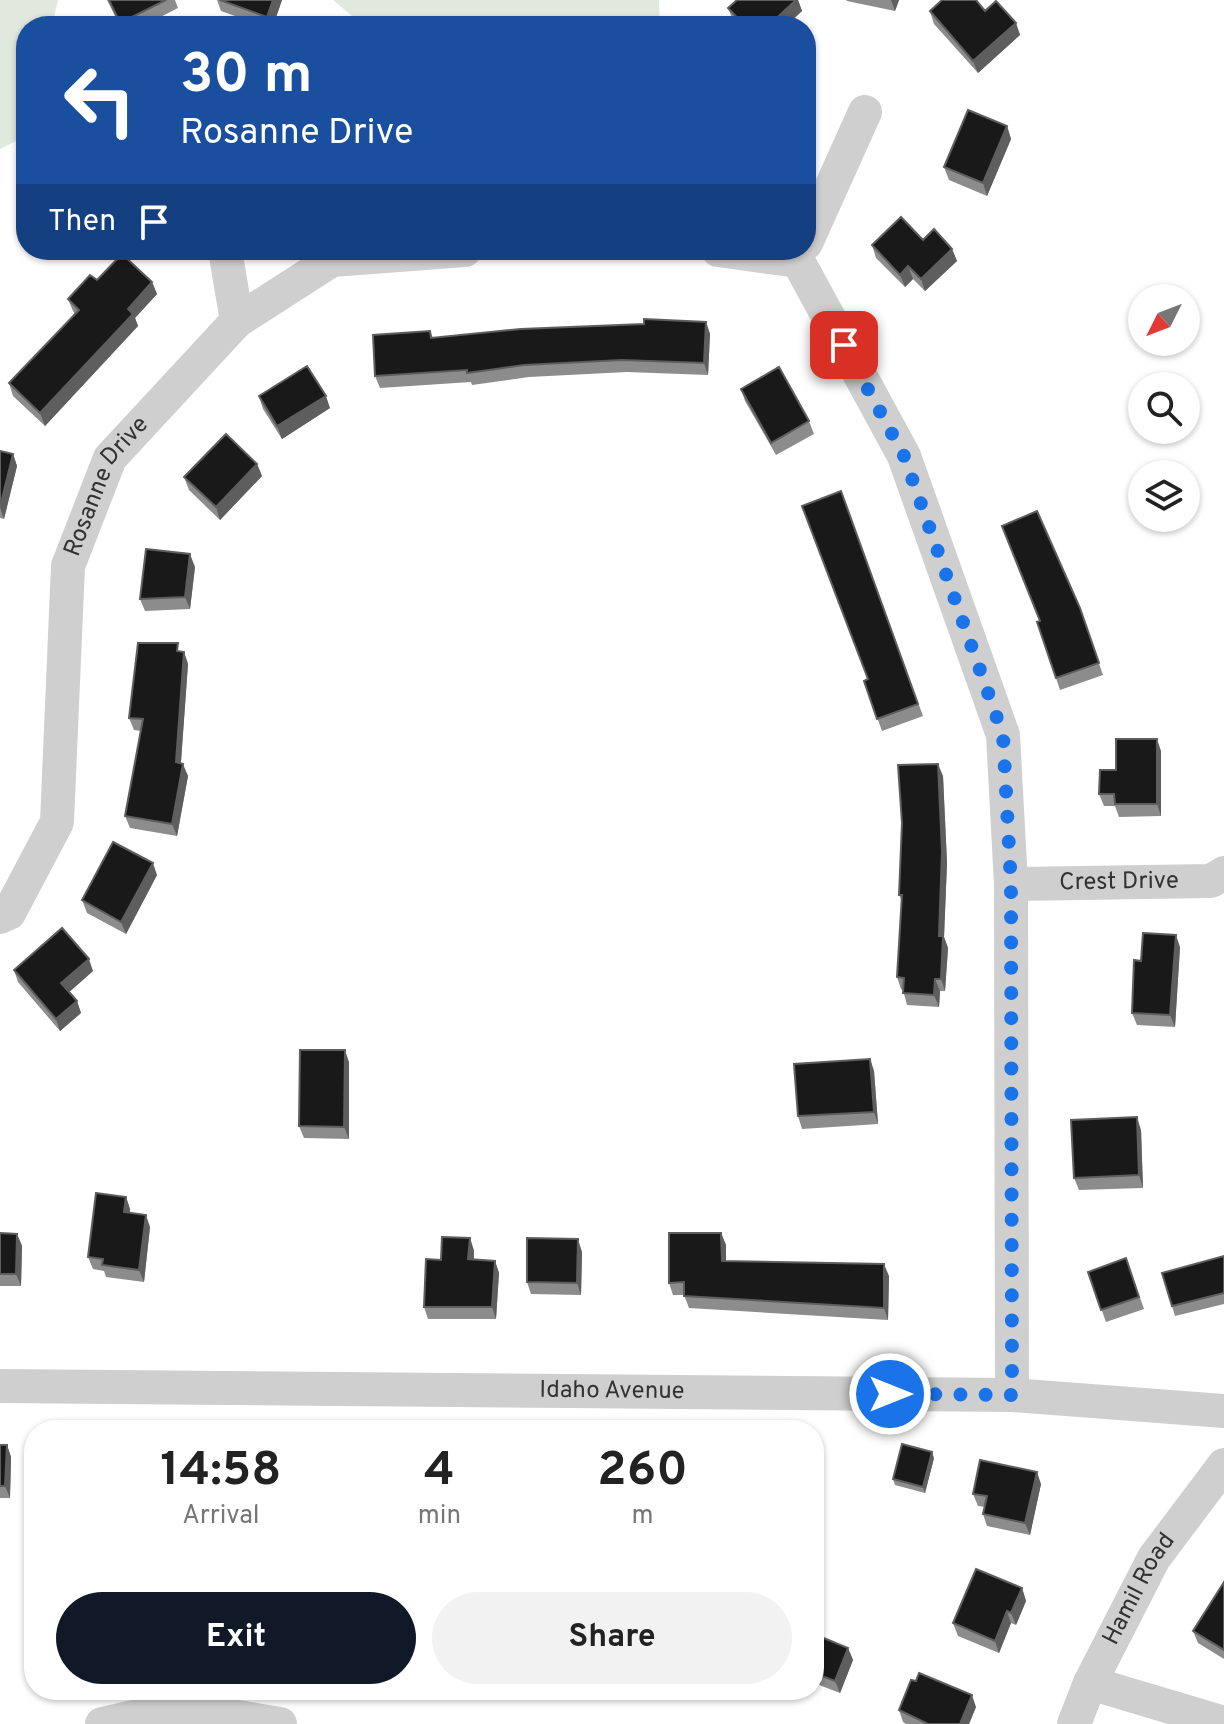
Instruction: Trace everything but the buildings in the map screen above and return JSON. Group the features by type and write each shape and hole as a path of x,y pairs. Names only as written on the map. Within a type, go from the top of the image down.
{"street":[{"path":"816,221 865,112"},
{"path":"227,260 237,321"},
{"name":"Rosanne Drive","path":"0,917 9,913 57,822 68,566 110,458 237,321 332,260"},
{"path":"806,260 904,456 1003,735 1011,884 1012,1395"},
{"name":"Crest Drive","path":"1011,884 1211,881 1224,873"},
{"name":"Idaho Avenue","path":"0,1386 1012,1395 1224,1411"},
{"name":"Hamil Road","path":"1074,1724 1090,1683 1154,1558 1224,1465"},
{"path":"1090,1683 1224,1723"},
{"path":"102,1724 177,1707 280,1724"}],"shaded area":[{"path":"0,0 58,0 54,16 16,16 16,141 0,149"},
{"path":"333,0 659,0 660,16 352,16"}],"route":[{"path":"844,345 904,456 1003,735 1011,884 1012,1395 890,1394"}]}
